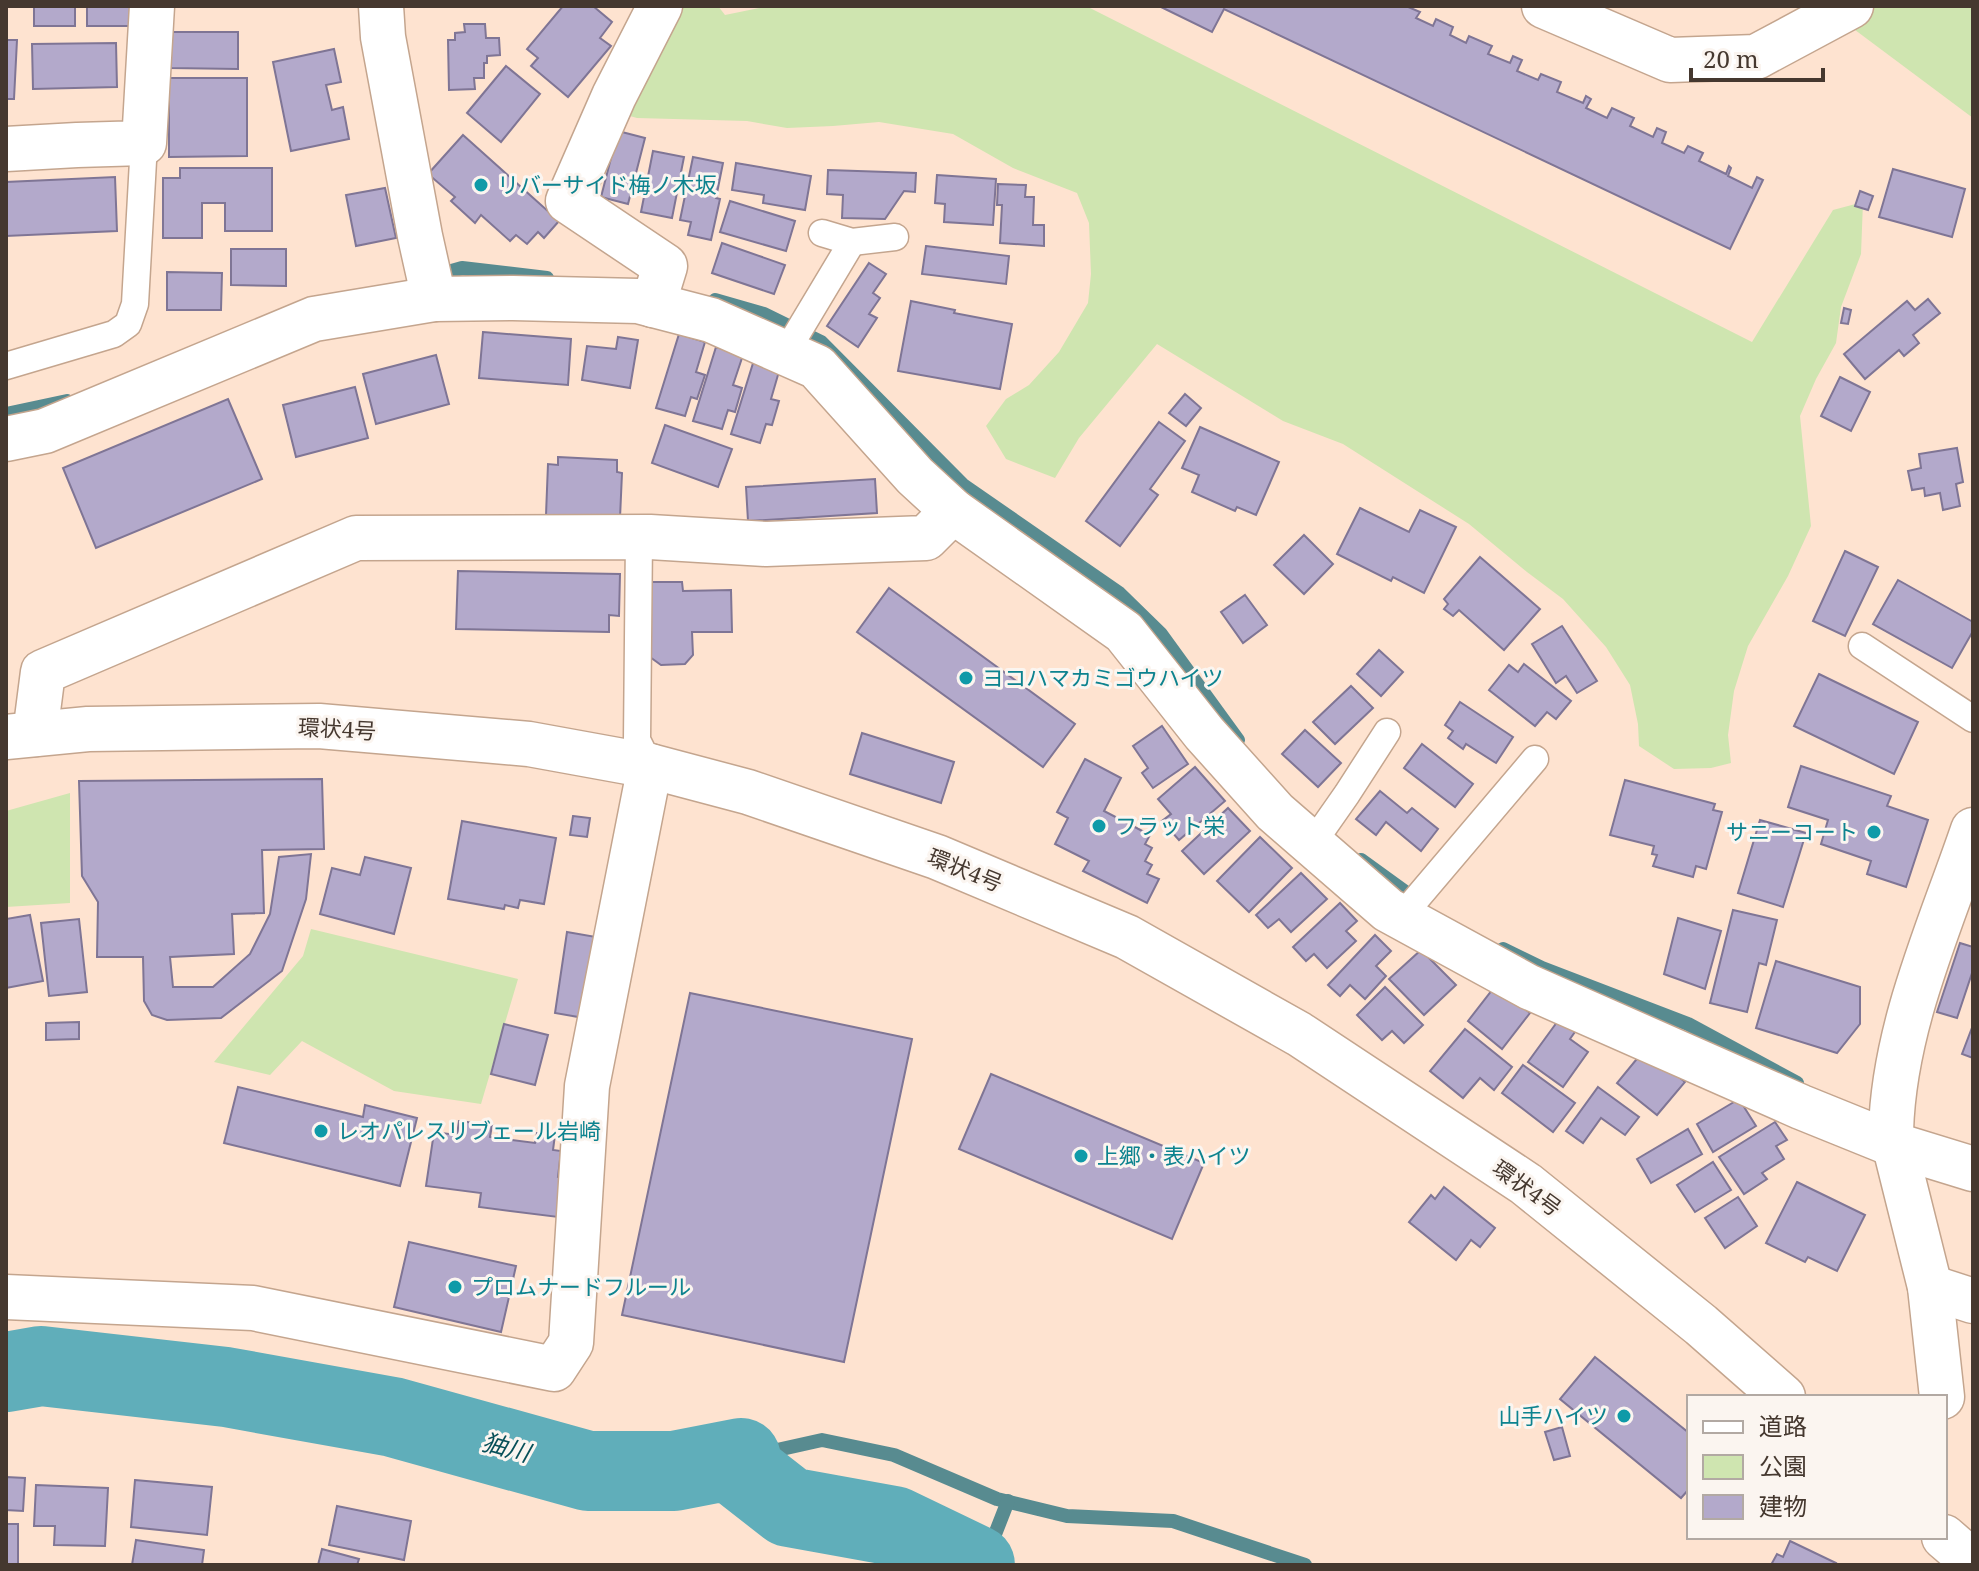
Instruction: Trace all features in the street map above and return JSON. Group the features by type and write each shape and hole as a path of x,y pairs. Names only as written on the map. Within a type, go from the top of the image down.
{"street":[{"path":"6,149 144,143 152,6"},
{"path":"381,6 383,37 433,291"},
{"path":"660,6 614,96 568,201 657,291 711,320 787,351 817,367 915,476 1125,616 1124,632 1204,733 1242,754 1275,812 1388,910 1405,912 1529,987 1801,1107 1892,1127 1973,1169"},
{"path":"1544,6 1670,60 1756,57 1851,6"},
{"path":"6,439 45,431 314,319 433,291 638,301 657,291"},
{"path":"21,735 43,672 356,538 639,537 766,544 926,538 966,508"},
{"name":"環状4号","path":"21,735 88,729 319,726 529,744 650,766 748,792 937,857 1127,937 1299,1034 1526,1184 1701,1325 1781,1395"},
{"path":"6,1297 253,1308 554,1369 571,1343 587,1086 650,766"},
{"path":"1942,1395 1930,1287 1892,1127 1900,1060 1916,990 1973,830"},
{"path":"1930,1287 1973,1301"},
{"path":"1946,1539 1973,1562"}],"lane":[{"path":"6,366 114,334 128,324 135,304 144,143"},
{"path":"822,233 852,242 895,237"},
{"path":"787,351 852,242"},
{"path":"639,537 637,740 650,766"},
{"path":"1862,646 1973,719"},
{"path":"1314,843 1387,732"},
{"path":"1405,912 1535,759"}],"green space":[{"path":"660,6 718,6 725,15 769,6 1086,6 1752,342 1833,210 1863,202 1861,254 1841,307 1836,343 1800,416 1811,526 1788,576 1748,646 1734,691 1728,735 1731,763 1711,768 1674,769 1639,746 1630,685 1606,647 1563,599 1469,524 1343,444 1283,421 1157,344 1079,438 1055,478 1006,459 986,426 1006,399 1029,385 1059,352 1088,303 1091,274 1089,223 1077,193 1013,168 953,134 879,122 787,128 747,121 637,118 608,110"},
{"path":"1851,6 1973,6 1973,118 1835,15"},
{"path":"70,793 70,903 6,907 6,811"},
{"path":"311,929 518,979 481,1104 394,1091 302,1041 270,1075 214,1062 303,956"}],"building":[{"path":"34,6 75,6 75,26 34,26"},
{"path":"87,6 131,6 131,26 87,26"},
{"path":"563,6 593,6 612,22 600,38 611,46 568,97 531,66 538,58 527,49"},
{"path":"1159,6 1406,6 1420,12 1416,18 1433,26 1436,19 1453,27 1450,35 1466,43 1469,36 1492,46 1488,54 1510,63 1513,56 1522,60 1517,71 1538,80 1541,74 1561,82 1557,92 1583,103 1586,96 1591,99 1586,108 1607,118 1612,108 1634,118 1630,126 1653,137 1657,128 1666,132 1662,143 1684,153 1688,146 1703,153 1699,161 1726,174 1729,166 1728,176 1752,188 1757,177 1763,180 1730,249 1224,9 1212,32"},
{"path":"464,24 485,24 486,38 499,38 500,55 487,56 484,78 474,78 475,89 449,90 448,40 455,40 455,33 465,32"},
{"path":"170,32 238,32 238,69 170,68"},
{"path":"6,40 17,40 14,99 6,99"},
{"path":"116,43 117,87 33,89 32,44"},
{"path":"334,49 341,82 326,85 332,110 343,107 349,139 291,151 273,62"},
{"path":"506,66 540,94 501,142 467,113"},
{"path":"169,78 247,78 247,156 169,157"},
{"path":"618,131 645,138 628,204 601,197"},
{"name":"リバーサイド梅ノ木坂","path":"463,135 559,221 544,238 538,232 527,244 516,235 510,241 481,215 475,223 451,201 455,197 428,174"},
{"path":"653,151 684,157 672,218 641,212"},
{"path":"693,157 723,163 716,198 720,199 711,240 688,235 691,222 680,220"},
{"path":"736,163 811,176 805,210 763,203 764,195 732,190"},
{"path":"180,168 272,168 272,231 225,231 225,203 202,203 202,238 163,238 163,178 180,178"},
{"path":"1893,169 1965,189 1952,237 1879,217"},
{"path":"828,170 916,173 915,192 904,191 885,219 842,218 843,195 827,194"},
{"path":"937,175 996,179 993,225 944,222 945,204 935,203"},
{"path":"115,177 117,231 6,236 6,182"},
{"path":"998,184 1026,185 1025,197 1034,197 1033,225 1044,225 1044,246 1000,243 1002,205 997,205"},
{"path":"385,188 396,238 356,246 346,195"},
{"path":"1860,191 1873,196 1868,210 1855,206"},
{"path":"730,201 795,221 786,251 720,232"},
{"path":"722,243 785,265 774,294 712,273"},
{"path":"926,246 1009,256 1006,284 922,274"},
{"path":"231,249 286,249 286,286 231,285"},
{"path":"869,263 886,274 873,293 880,298 869,314 877,318 858,347 827,326"},
{"path":"167,272 222,273 221,310 167,310"},
{"path":"1928,299 1940,313 1913,335 1919,343 1904,356 1899,350 1865,379 1844,354 1907,301 1915,310"},
{"path":"911,301 1012,324 1000,389 898,371"},
{"path":"1844,308 1851,310 1848,324 1841,323"},
{"path":"483,332 571,339 568,385 479,378"},
{"path":"679,334 705,342 696,372 705,375 697,399 691,397 685,416 656,408"},
{"path":"618,337 638,340 630,388 582,380 587,346 616,349"},
{"path":"716,347 743,355 733,385 742,388 735,412 728,410 722,429 693,421"},
{"path":"436,355 449,404 376,424 363,374"},
{"path":"754,360 780,368 771,399 779,401 772,425 766,424 760,443 731,434"},
{"path":"1840,377 1870,392 1851,431 1821,416"},
{"path":"355,387 368,438 296,457 283,405"},
{"path":"1185,394 1201,408 1186,426 1169,413"},
{"path":"228,399 262,479 96,548 63,468"},
{"path":"1159,422 1185,441 1150,489 1158,495 1120,546 1086,521"},
{"path":"665,425 732,449 718,487 652,463"},
{"path":"1200,427 1279,462 1256,515 1237,507 1235,511 1192,492 1199,475 1182,468"},
{"path":"1957,448 1963,482 1956,484 1960,506 1943,510 1940,493 1925,496 1924,488 1912,490 1908,471 1921,468 1919,454"},
{"path":"558,457 617,460 617,472 622,473 620,518 546,515 548,464 558,465"},
{"path":"875,479 877,513 748,521 746,487"},
{"path":"1360,508 1409,532 1420,510 1456,527 1424,593 1393,577 1391,581 1337,554"},
{"path":"1304,535 1333,564 1304,594 1274,565"},
{"path":"1845,551 1878,567 1845,636 1813,621"},
{"path":"1480,557 1540,609 1504,650 1459,610 1453,616 1444,609 1448,604 1444,599"},
{"path":"458,571 620,574 619,616 609,615 609,632 456,629"},
{"path":"1898,580 1973,622 1973,631 1952,668 1873,624"},
{"path":"649,582 682,582 683,591 731,590 732,632 692,632 693,655 685,664 661,665 650,657"},
{"name":"ヨコハマカミゴウハイツ","path":"889,588 1075,724 1043,767 857,632"},
{"path":"1245,595 1267,625 1243,643 1221,612"},
{"path":"1562,626 1597,681 1577,693 1566,676 1556,683 1532,644"},
{"path":"1379,650 1403,672 1381,696 1357,674"},
{"path":"1524,664 1571,701 1556,719 1547,712 1535,726 1489,690 1509,665 1518,672"},
{"path":"1819,674 1918,722 1894,774 1794,726"},
{"path":"1351,686 1373,708 1335,744 1313,722"},
{"path":"1460,702 1513,737 1496,763 1466,744 1463,749 1448,738 1453,731 1445,725"},
{"path":"1162,726 1188,764 1153,788 1142,773 1148,768 1133,746"},
{"path":"1305,730 1341,763 1318,787 1282,754"},
{"path":"862,733 954,762 941,803 850,774"},
{"path":"1422,744 1473,784 1455,807 1404,768"},
{"name":"フラット栄","path":"1085,759 1121,778 1104,811 1150,835 1145,844 1152,848 1145,861 1152,865 1147,874 1159,879 1147,903 1083,871 1089,861 1055,844 1068,818 1057,812"},
{"name":"サニーコート","path":"1801,766 1891,796 1887,806 1928,820 1906,887 1867,874 1871,861 1821,844 1828,820 1788,807"},
{"path":"1195,767 1225,801 1179,840 1162,821 1171,814 1158,799"},
{"path":"322,779 324,849 262,850 264,913 232,914 234,954 170,957 173,987 213,987 250,954 270,914 279,857 311,854 306,899 282,971 221,1018 167,1020 152,1015 144,1001 143,957 97,957 98,902 82,876 79,781"},
{"path":"1625,780 1715,804 1713,810 1722,812 1706,869 1696,866 1693,877 1653,866 1657,855 1652,854 1654,846 1610,835"},
{"path":"1380,791 1407,813 1412,808 1438,829 1421,851 1386,822 1376,835 1356,819"},
{"path":"1228,808 1250,831 1204,874 1182,851"},
{"path":"573,816 590,818 587,837 570,835"},
{"path":"1760,820 1806,833 1783,907 1738,893"},
{"path":"462,821 556,838 544,904 520,900 518,908 505,905 504,909 448,899"},
{"path":"1260,837 1292,868 1249,912 1217,881"},
{"path":"365,857 411,868 394,934 320,914 332,868 360,875"},
{"path":"1301,873 1327,899 1291,932 1279,919 1268,928 1256,915"},
{"path":"1340,903 1357,921 1346,931 1356,941 1327,968 1314,954 1306,961 1293,947"},
{"path":"1733,910 1777,920 1766,965 1759,963 1747,1012 1710,1003"},
{"path":"30,915 43,981 6,988 6,919"},
{"path":"1678,918 1721,931 1705,989 1664,974"},
{"path":"79,919 87,992 49,996 41,923"},
{"path":"567,932 596,937 584,1018 555,1013"},
{"path":"1375,935 1391,951 1376,966 1386,976 1365,999 1350,985 1340,996 1328,985"},
{"path":"1960,943 1973,947 1973,970 1957,1018 1937,1012"},
{"path":"1421,950 1456,985 1424,1015 1389,979"},
{"path":"1776,961 1860,987 1860,1024 1837,1053 1756,1028"},
{"path":"1496,985 1530,1013 1502,1049 1468,1021"},
{"path":"1385,987 1423,1025 1404,1043 1392,1031 1382,1040 1357,1015"},
{"path":"690,993 912,1039 844,1362 622,1315"},
{"path":"1560,1018 1577,1029 1570,1039 1588,1052 1563,1087 1528,1062"},
{"path":"79,1022 79,1039 46,1040 46,1023"},
{"path":"504,1024 548,1035 535,1085 491,1074"},
{"path":"1973,1025 1973,1058 1962,1054"},
{"path":"1465,1029 1512,1067 1494,1090 1480,1078 1463,1098 1430,1071"},
{"path":"1645,1049 1685,1082 1657,1115 1617,1083"},
{"path":"1523,1065 1575,1103 1553,1132 1502,1093"},
{"name":"上郷・表ハイツ","path":"991,1074 1204,1163 1172,1239 959,1149"},
{"name":"レオパレスリブェール岩崎","path":"238,1087 363,1117 365,1105 417,1118 400,1186 224,1143"},
{"path":"1598,1087 1639,1117 1625,1135 1601,1118 1583,1143 1566,1131"},
{"path":"1739,1099 1756,1126 1713,1152 1697,1124"},
{"path":"459,1121 492,1125 490,1137 535,1143 537,1133 555,1135 553,1150 561,1151 558,1177 564,1178 558,1217 479,1207 481,1193 426,1186 434,1132 457,1135"},
{"path":"1775,1122 1787,1140 1776,1146 1784,1159 1762,1173 1767,1179 1744,1194 1719,1157"},
{"path":"1688,1129 1702,1154 1651,1183 1637,1159"},
{"path":"1713,1162 1731,1190 1695,1212 1677,1185"},
{"path":"1797,1182 1865,1215 1837,1271 1808,1257 1805,1262 1766,1243"},
{"path":"1444,1187 1495,1228 1480,1247 1471,1240 1456,1260 1409,1222 1431,1195 1435,1199"},
{"path":"1738,1197 1757,1226 1725,1248 1705,1218"},
{"name":"プロムナードフルール","path":"409,1242 516,1266 501,1332 394,1307"},
{"name":"山手ハイツ","path":"1595,1357 1687,1431 1687,1491 1681,1498 1560,1399"},
{"path":"1562,1427 1570,1456 1554,1460 1545,1432"},
{"path":"6,1477 25,1478 23,1511 6,1510"},
{"path":"135,1480 212,1487 207,1535 131,1527"},
{"path":"36,1485 108,1488 105,1546 54,1545 55,1526 34,1526"},
{"path":"337,1506 411,1521 404,1560 329,1545"},
{"path":"6,1524 18,1524 18,1565 6,1565"},
{"path":"136,1540 204,1550 202,1565 132,1565"},
{"path":"1790,1541 1835,1565 1771,1565 1777,1554 1783,1557"},
{"path":"322,1549 359,1559 357,1565 318,1565"}],"waterway":[{"path":"434,276 462,268 547,278"},
{"path":"715,300 764,314 821,342 963,485 1119,593 1161,634 1238,740"},
{"path":"6,414 67,401"},
{"path":"1361,860 1419,902"},
{"path":"1503,949 1542,968 1688,1024 1797,1083"},
{"name":"㹨川","path":"6,1372 41,1366 226,1387 393,1417 588,1471 674,1471 741,1458 739,1468 789,1507 894,1526 975,1565"},
{"path":"741,1458 822,1440 894,1455 997,1499 1067,1516 1173,1521 1305,1565"},
{"path":"983,1565 1008,1501"}],"place":[{"name":"リバーサイド梅ノ木坂","path":"481,185"},
{"name":"ヨコハマカミゴウハイツ","path":"966,678"},
{"name":"フラット栄","path":"1099,826"},
{"name":"サニーコート","path":"1874,832"},
{"name":"レオパレスリブェール岩崎","path":"321,1131"},
{"name":"上郷・表ハイツ","path":"1081,1156"},
{"name":"プロムナードフルール","path":"455,1287"},
{"name":"山手ハイツ","path":"1624,1416"}]}
